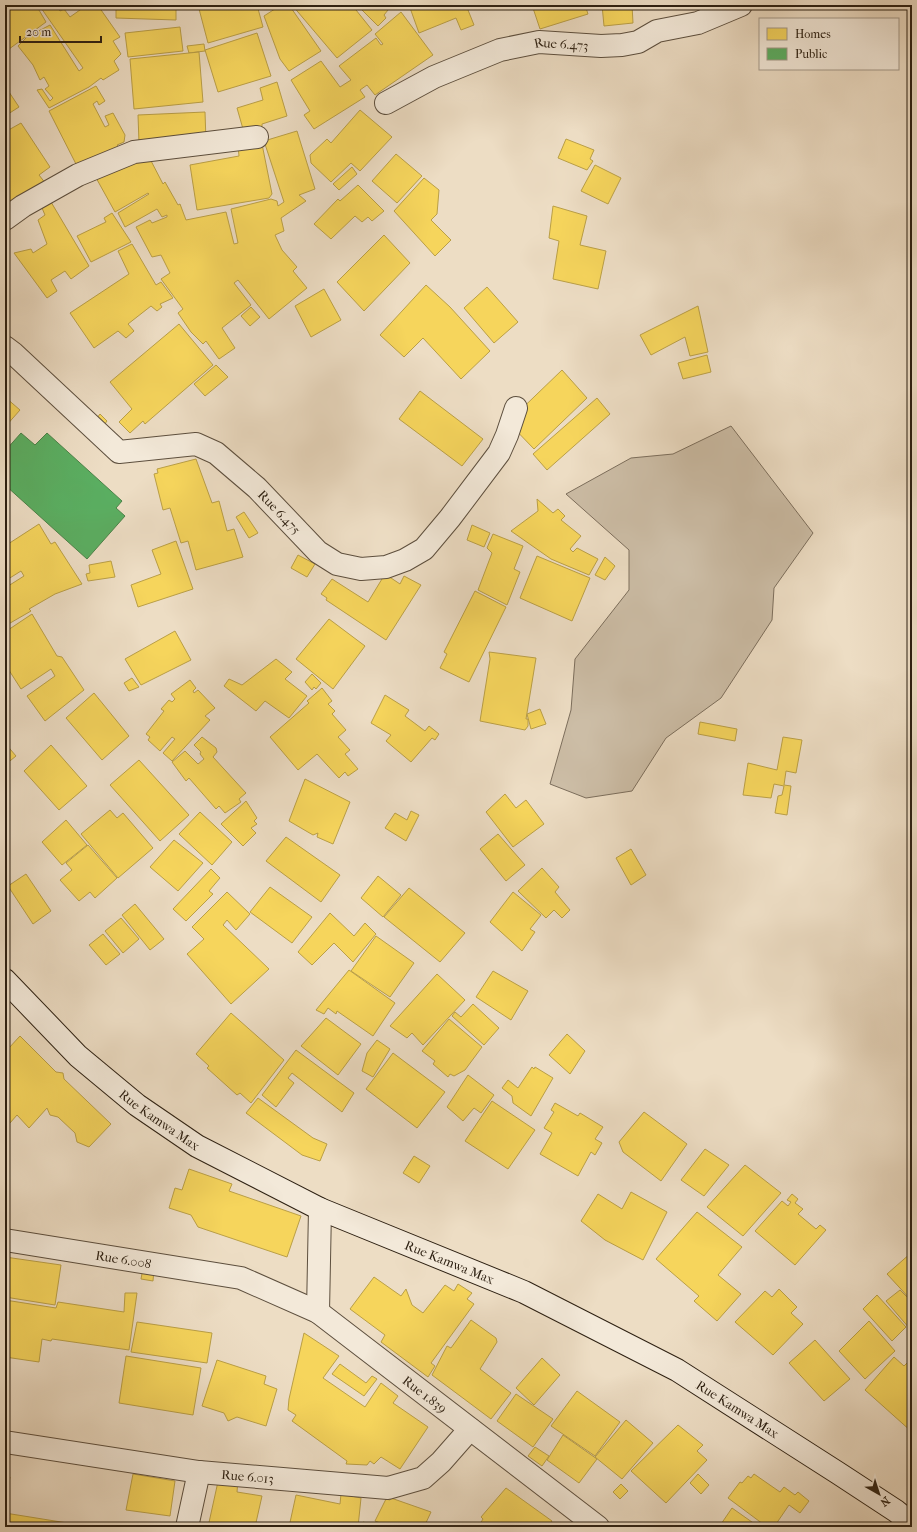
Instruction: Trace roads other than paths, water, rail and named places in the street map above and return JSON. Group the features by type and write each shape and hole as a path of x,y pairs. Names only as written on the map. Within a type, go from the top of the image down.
{"street":[{"name":"Rue 6.473","path":"386,103 434,77 500,50 539,42 601,46 622,45 638,42 657,31 698,23 741,5"},
{"path":"5,219 23,206 78,175 134,152 258,137"},
{"name":"Rue 6.475","path":"5,347 119,452 133,452 196,444 216,453 257,488 318,552 337,564 361,569 386,567 406,560 424,549 450,518 499,453 516,408"},
{"name":"Rue Kamwa Max","path":"5,980 78,1056 137,1105 197,1146 320,1209 524,1292 677,1370 838,1473 912,1524"},
{"path":"318,1312 320,1209"},
{"name":"Rue 6.008","path":"5,1240 241,1278"},
{"name":"Rue 1.839","path":"241,1278 318,1312 598,1527"},
{"name":"Rue 6.013","path":"5,1442 199,1472 388,1488 423,1478 442,1462 470,1429"},
{"path":"187,1527 199,1472"}]}
